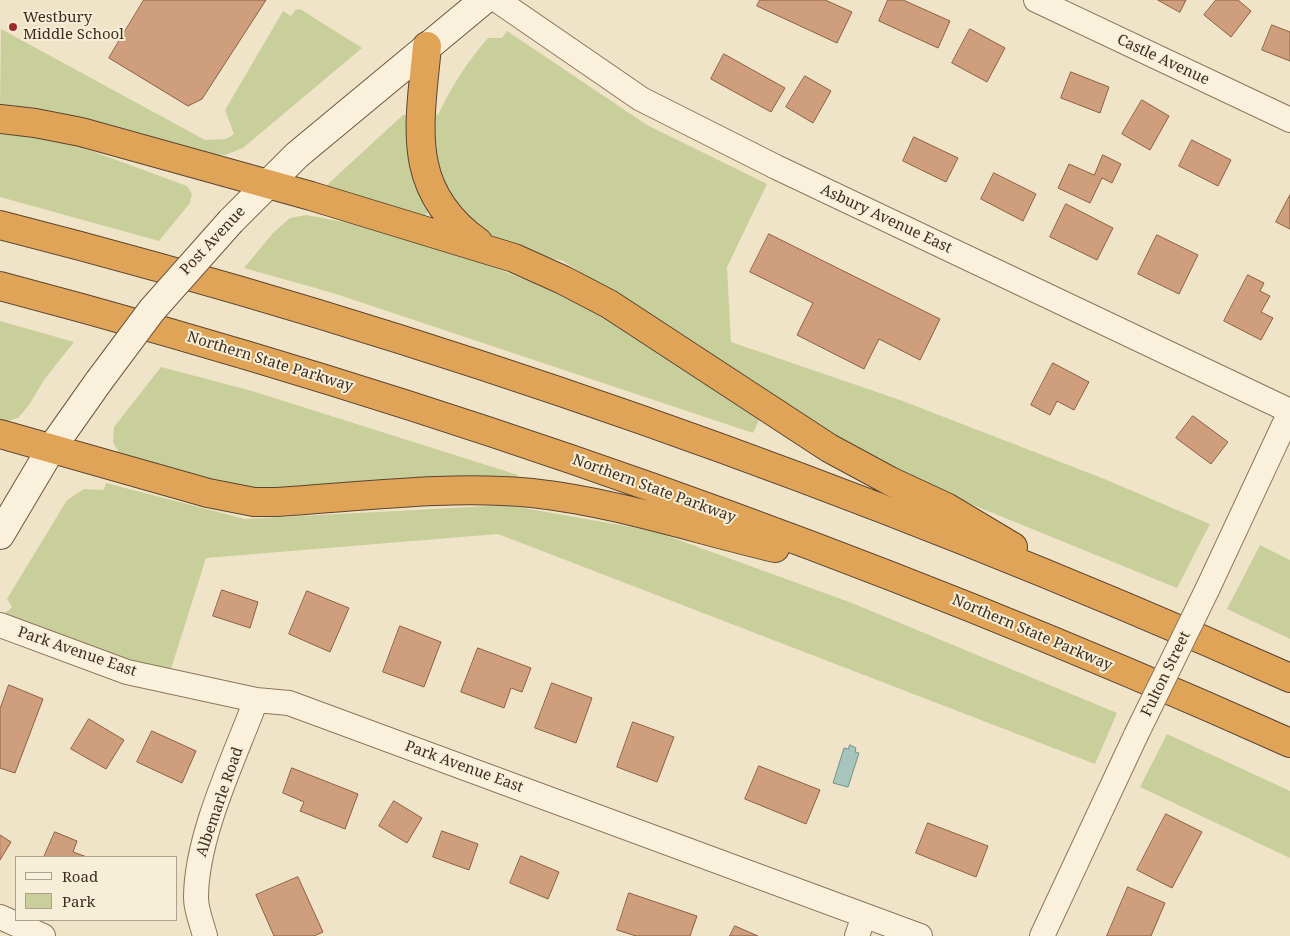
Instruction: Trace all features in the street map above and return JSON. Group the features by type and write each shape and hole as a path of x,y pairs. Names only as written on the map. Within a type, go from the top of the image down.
{"highway":[{"path":"427,46 419,139 425,171 431,186 448,215 487,249"},
{"path":"0,119 35,122 82,132 267,184 487,249 563,280 609,304 829,448 890,481 946,506 1085,590"},
{"path":"0,225 300,310 572,397 764,465 1085,590 1290,678"},
{"name":"Northern State Parkway","path":"0,286 186,336 483,429 632,480 896,578 1062,645 1290,744"},
{"path":"0,434 192,489 254,502 480,490 570,498 641,512 693,529 896,578"}],"main road":[{"name":"Post Avenue","path":"0,535 52,450 99,381 152,310 231,221 297,155 484,0"}],"street":[{"name":"Asbury Avenue East","path":"497,0 641,99 776,166 1290,411"},
{"name":"Castle Avenue","path":"1036,0 1290,120"},
{"name":"Fulton Street","path":"1042,936 1290,411"},
{"name":"Park Avenue East","path":"0,625 127,672 256,700 289,703 861,926 920,936"},
{"name":"Albemarle Road","path":"205,936 196,900 200,859 211,820 256,700"},
{"path":"0,916 43,936"}],"green space":[{"path":"300,9 362,48 243,148 225,155 182,152 62,114 0,108 1,29 205,140 226,139 234,134 225,110 283,11 291,16 295,10"},
{"path":"507,31 647,125 767,184 727,267 731,342 900,400 1102,478 1210,524 1177,588 892,472 794,412 563,261 505,246 466,220 441,192 431,160 431,114 438,115 460,75 488,38 502,38"},
{"path":"403,115 408,115 409,153 413,175 428,211 426,215 421,218 324,190 329,183"},
{"path":"0,134 59,139 187,186 192,194 190,203 159,241 0,197"},
{"path":"306,215 344,222 452,252 537,284 596,312 759,420 753,433 333,293 244,268 273,233 290,218"},
{"path":"0,321 74,342 44,380 29,405 18,418 8,421 5,428 0,427"},
{"path":"161,367 252,391 518,475 512,483 269,493 115,460 118,451 113,442 114,427"},
{"path":"106,483 245,519 507,505 654,531 852,603 1117,713 1095,764 498,534 206,558 171,669 136,662 3,615 12,607 7,599 67,500 84,489 104,490"},
{"path":"1260,545 1290,560 1290,639 1227,609"},
{"path":"1167,734 1290,791 1290,858 1140,787"}],"water":[{"path":"850,745 856,748 855,752 859,753 848,787 833,783 844,748 848,749"}],"building":[{"path":"144,0 266,0 202,99 188,106 109,58"},
{"path":"760,0 825,0 852,12 837,43 757,6"},
{"path":"888,0 903,0 950,21 938,48 879,21"},
{"path":"1158,0 1186,0 1180,12"},
{"path":"1216,0 1238,0 1251,11 1231,37 1204,15"},
{"path":"1272,25 1290,32 1290,61 1262,50"},
{"path":"970,29 1005,48 987,82 952,63"},
{"path":"724,54 785,88 771,112 711,79"},
{"path":"1071,72 1109,87 1100,113 1061,98"},
{"path":"805,76 831,91 813,123 786,107"},
{"path":"1142,100 1169,116 1150,150 1122,134"},
{"path":"914,137 958,158 946,182 903,161"},
{"path":"1192,140 1231,160 1218,186 1179,166"},
{"path":"1103,155 1121,164 1112,183 1102,178 1090,203 1058,188 1069,164 1094,175"},
{"path":"994,173 1036,194 1023,221 981,199"},
{"path":"1290,195 1290,229 1276,222"},
{"path":"1066,204 1113,228 1097,260 1050,237"},
{"path":"769,234 940,319 920,360 879,339 864,369 797,335 813,303 750,272"},
{"path":"1157,235 1198,255 1179,294 1138,274"},
{"path":"1248,275 1264,283 1260,291 1270,296 1261,312 1273,318 1261,340 1224,321"},
{"path":"1053,363 1089,382 1074,410 1057,401 1050,415 1031,405"},
{"path":"1193,416 1228,442 1211,464 1176,438"},
{"path":"222,590 258,602 250,628 213,616"},
{"path":"307,591 349,608 330,652 289,634"},
{"path":"400,626 441,642 424,687 383,672"},
{"path":"478,648 531,668 522,692 511,688 504,708 461,692"},
{"path":"552,683 592,698 576,743 535,728"},
{"path":"9,685 43,699 15,773 0,768 0,709"},
{"path":"89,719 124,740 106,769 71,749"},
{"path":"633,722 674,737 657,782 617,767"},
{"path":"152,731 196,751 182,783 137,762"},
{"path":"759,766 820,790 806,824 745,799"},
{"path":"292,768 358,794 345,829 300,811 304,802 283,793"},
{"path":"394,801 422,818 407,843 379,826"},
{"path":"1166,814 1202,832 1172,888 1137,870"},
{"path":"928,823 988,846 976,877 916,853"},
{"path":"442,831 478,844 469,870 433,857"},
{"path":"55,832 77,841 73,852 84,856 44,856"},
{"path":"0,835 11,842 0,860"},
{"path":"521,856 559,872 548,899 510,883"},
{"path":"298,877 323,932 314,936 274,936 256,895"},
{"path":"1128,887 1165,903 1151,936 1107,936"},
{"path":"629,893 697,916 690,936 636,936 617,930"},
{"path":"735,926 758,936 730,936"}],"place":[{"name":"Westbury Middle School","path":"13,27"}]}
